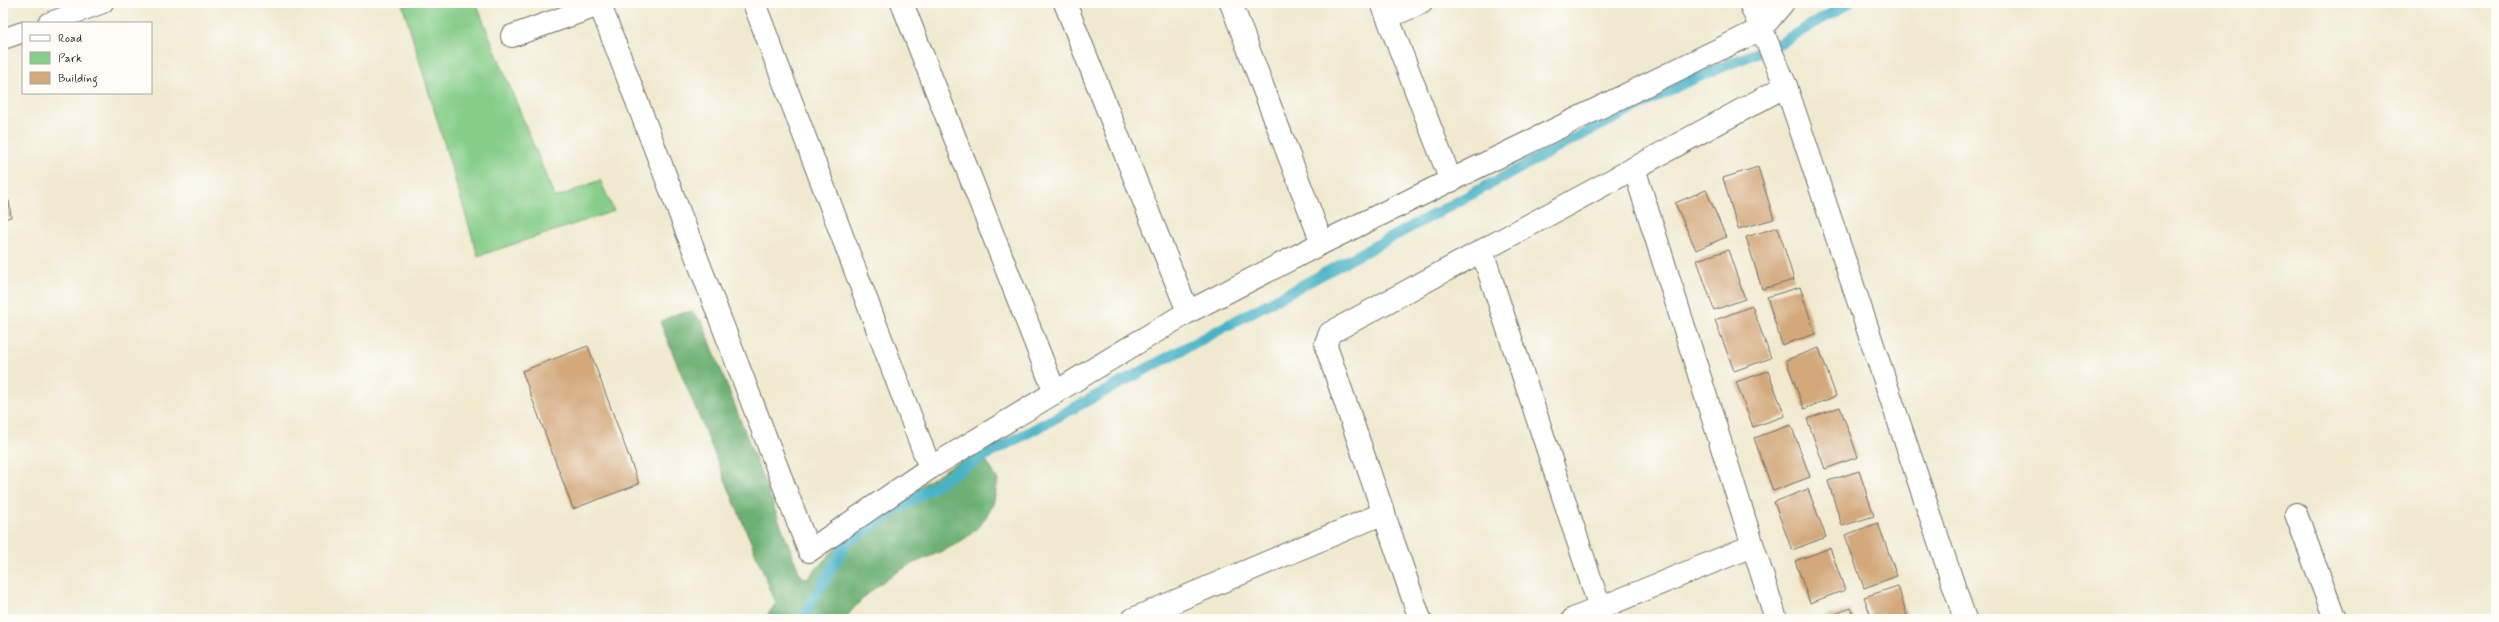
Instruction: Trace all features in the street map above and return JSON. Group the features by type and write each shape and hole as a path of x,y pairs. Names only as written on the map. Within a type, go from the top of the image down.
{"street":[{"path":"754,3 930,468"},
{"path":"902,3 1055,393"},
{"path":"1065,3 1188,312"},
{"path":"1231,3 1322,243"},
{"path":"1421,3 1385,10 1451,181"},
{"path":"1750,3 1784,81 1965,619"},
{"path":"512,36 602,4 809,551 930,468 1188,312 1322,243 1764,35 1783,3"},
{"path":"1420,619 1327,350 1327,338 1334,330 1634,168 1784,81"},
{"path":"1634,168 1776,619"},
{"path":"1482,251 1600,608"},
{"path":"1133,619 1384,513"},
{"path":"2296,514 2335,619"},
{"path":"1573,619 1752,546"}],"lane":[{"path":"51,22 102,3"},
{"path":"3,39 22,32"}],"green space":[{"path":"402,3 476,3 555,198 600,180 614,211 478,256"},
{"path":"692,312 702,321 801,577 808,578 850,532 951,466 981,452 998,480 991,509 973,532 950,547 912,564 884,581 870,592 845,619 765,619 776,603 660,322 678,313"}],"building":[{"path":"1758,167 1774,219 1738,229 1723,178"},
{"path":"1706,190 1726,237 1696,250 1675,203"},
{"path":"9,201 11,217 3,219 3,202"},
{"path":"1778,227 1794,280 1762,289 1746,237"},
{"path":"1728,250 1745,299 1714,310 1697,260"},
{"path":"1800,287 1815,334 1782,345 1767,297"},
{"path":"1752,306 1771,358 1734,371 1715,320"},
{"path":"588,346 639,484 573,509 522,371"},
{"path":"1819,348 1836,396 1804,409 1786,360"},
{"path":"1768,371 1785,416 1753,427 1736,382"},
{"path":"1840,407 1858,457 1825,469 1807,419"},
{"path":"1791,425 1810,477 1773,491 1754,438"},
{"path":"1859,471 1874,516 1842,526 1828,481"},
{"path":"1808,489 1826,537 1792,550 1774,502"},
{"path":"1878,523 1897,576 1864,588 1845,535"},
{"path":"1830,548 1845,590 1810,603 1795,561"},
{"path":"1898,586 1908,619 1872,619 1864,597"},
{"path":"1851,608 1855,619 1820,619"}],"waterway":[{"path":"802,619 847,542 964,467 1589,131 1684,83 1782,42 1849,3"}]}
